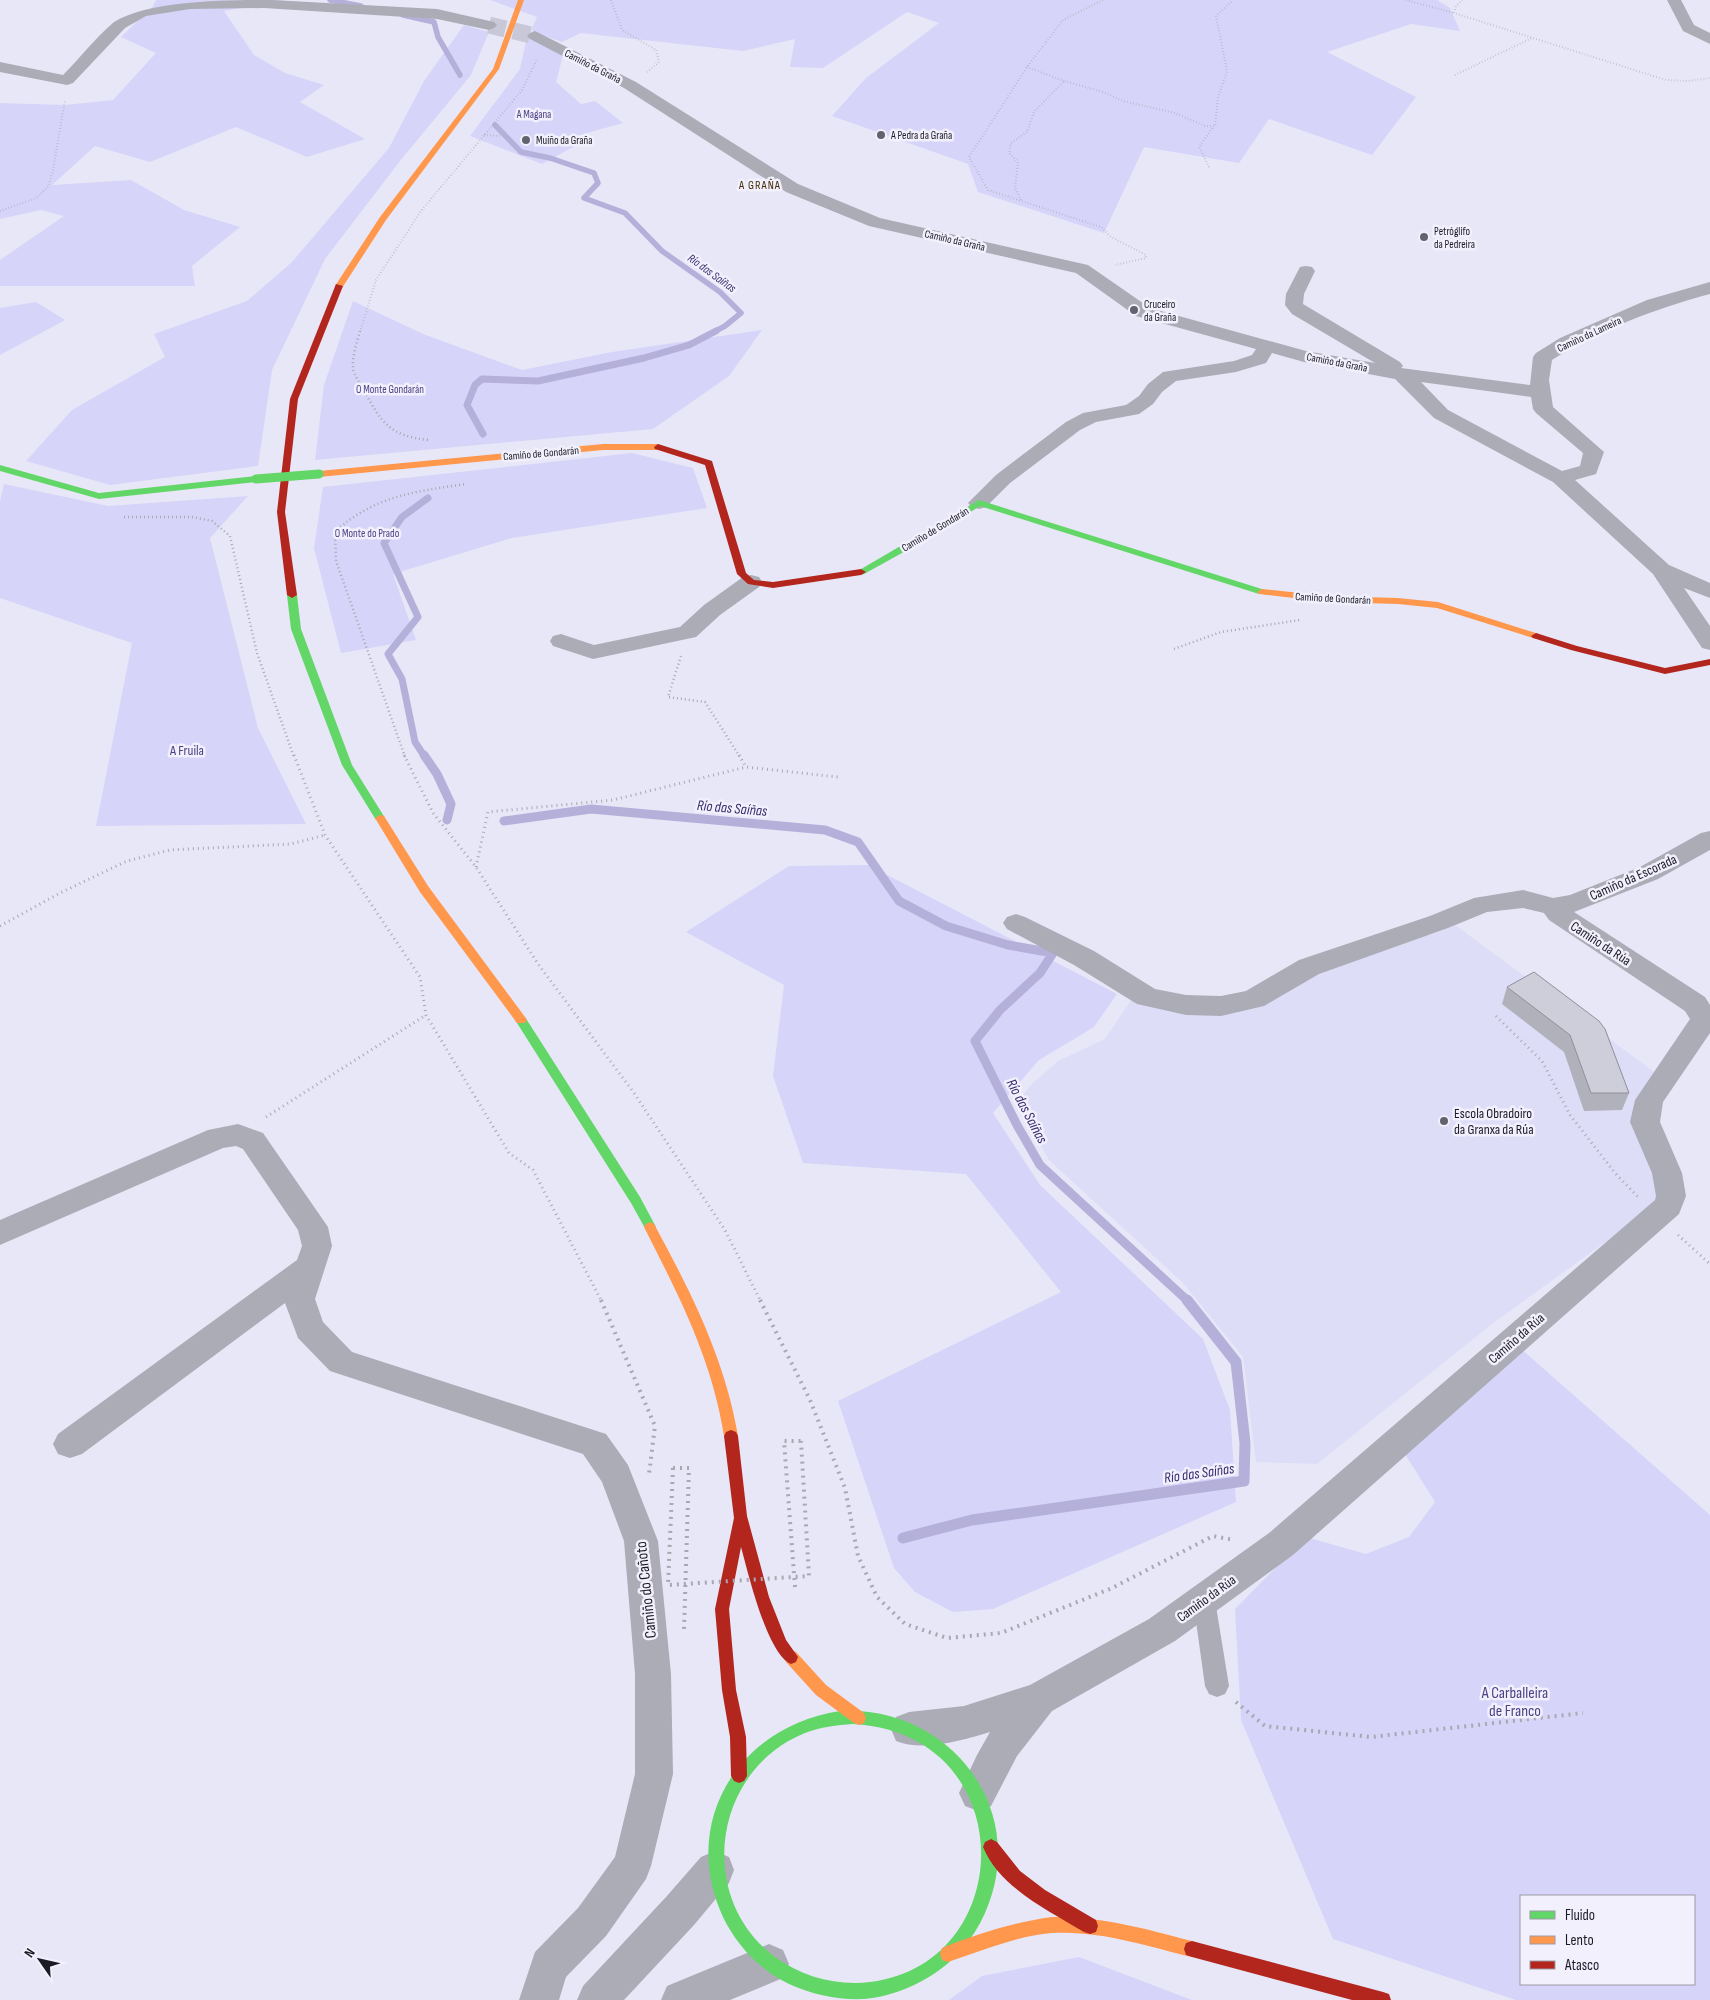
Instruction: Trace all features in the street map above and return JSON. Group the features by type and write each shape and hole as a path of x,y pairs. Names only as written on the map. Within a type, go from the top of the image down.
{"main road":[{"path":"521,0 496,69 383,219 335,292 294,399 281,512 296,629 347,765 424,889 530,1033 636,1200 699,1323 728,1410 740,1516 762,1597 780,1644 821,1690 858,1718"},
{"name":"Camiño de Gondarán","path":"0,468 99,496 256,479 603,447 654,446 708,463 742,574 751,582 773,585 862,572 928,535 979,503 1266,593 1328,599 1398,601 1438,605 1574,648 1665,671 1710,662"},
{"path":"739,1776 738,1737 729,1690 722,1610 740,1516"},
{"path":"947,1954 967,1931 982,1905 990,1876 991,1848 987,1819 978,1793 960,1766 936,1744 908,1729 884,1721 858,1718 813,1723 772,1744 739,1776 724,1805 715,1837 715,1870 721,1897 732,1922 749,1945 769,1964 812,1985 860,1991 907,1980 947,1954 1014,1932 1052,1925 1091,1927 1168,1943 1383,2000"},
{"path":"991,1848 1014,1877 1039,1896 1091,1927"}],"street":[{"path":"1674,0 1688,28 1710,39"},
{"path":"0,67 67,80 120,25 142,12 190,5 264,4 437,14 489,25"},
{"name":"Camiño da Graña","path":"537,37 630,85 792,188 875,222 1082,270 1143,312 1304,356 1401,374 1541,392"},
{"path":"1306,271 1295,294 1294,304 1299,310 1391,365 1441,414 1560,478 1662,570 1710,643"},
{"name":"Camiño da Lameira","path":"1560,478 1589,470 1594,452 1543,409 1539,380 1543,357 1567,342 1654,304 1710,288"},
{"path":"979,503 1003,479 1073,426 1090,418 1132,410 1146,400 1170,376 1236,366 1259,359 1267,346"},
{"path":"1662,570 1708,589"},
{"path":"561,641 593,652 688,632 712,610 751,582"},
{"name":"Camiño da Escorada","path":"1553,907 1575,903 1649,873 1710,839"},
{"path":"1016,923 1084,958 1147,997 1186,1005 1221,1006 1254,1000 1309,967 1439,922 1483,904 1523,899 1553,907"},
{"name":"Camiño da Rúa","path":"1039,1699 1162,1630 1273,1550 1668,1206 1671,1196 1667,1173 1645,1122 1649,1100 1704,1020 1695,1004 1558,914 1553,907"},
{"path":"0,1233 218,1138 238,1135"},
{"name":"Camiño do Cañoto","path":"238,1135 253,1141 313,1227 317,1246 299,1299 309,1329 341,1362 594,1444 616,1475 641,1541 653,1674 654,1774 632,1866 592,1922 549,1966 539,2000"},
{"path":"70,1444 309,1268"},
{"path":"908,1729 964,1723 1039,1699"},
{"path":"978,1793 1001,1745 1020,1718 1039,1699"},
{"path":"597,2000 680,1911 715,1870"},
{"path":"681,2000 769,1964"}],"lane":[{"path":"1204,1600 1217,1686"}],"path":[{"path":"611,0 622,30 656,50 659,62 630,85"},
{"path":"1082,270 1141,261 1146,256 1111,236 1101,227 988,190 969,157 1027,67 1063,20 1103,0"},
{"path":"1209,167 1199,147 1214,126 1218,97 1228,71 1216,16 1233,0"},
{"path":"1406,0 1533,37 1612,64 1652,74 1663,80 1689,81 1710,78"},
{"path":"1454,13 1456,6 1462,0"},
{"path":"432,441 407,438 387,426 374,411 353,370 356,344 376,280 421,211 522,90 537,59 532,45 537,37"},
{"path":"1455,74 1533,37"},
{"path":"1027,67 1064,81 1103,92 1123,102 1175,113 1205,126 1214,126"},
{"path":"0,211 36,198 48,187 53,170 66,97 67,80"},
{"path":"1022,201 1014,188 1018,162 1009,154 1011,143 1027,132 1034,112 1064,81"},
{"path":"483,135 502,136"},
{"path":"472,483 410,494 369,505 347,519 334,532 336,561 403,752 433,813 476,867 538,964 634,1093 725,1230 810,1400 845,1488 858,1556 877,1597 905,1624 948,1638 1002,1633 1112,1588 1213,1536 1273,1550"},
{"path":"122,517 192,517 212,521 230,536 258,653 277,712 325,835 420,977 426,1015 508,1153 533,1170 597,1291 656,1426 648,1484"},
{"path":"1174,649 1221,632 1303,620"},
{"path":"688,632 668,697 705,702 746,767"},
{"path":"476,867 488,812 613,800 746,767 838,777"},
{"path":"0,926 128,861 170,850 291,844 325,835"},
{"path":"238,1135 426,1015"},
{"path":"1496,1016 1542,1062 1570,1115 1615,1173 1656,1215 1710,1264"},
{"path":"684,1636 684,1616 686,1587 686,1577 686,1567 689,1468 673,1468 668,1585 678,1585 687,1584 725,1582 772,1578 781,1578 790,1577 800,1576 809,1576 801,1441 784,1441 788,1498 794,1565 794,1574 795,1584 796,1594"},
{"path":"1217,1686 1265,1726 1371,1737 1583,1714"}],"shaded area":[{"path":"1455,925 1657,1074 1640,1092 1636,1112 1660,1196 1640,1217 1492,1324 1317,1464 1256,1462 1243,1357 1183,1283 1049,1160 1017,1102 1032,1084 1058,1061 1105,1039 1133,997 1192,1013"}],"green space":[{"path":"156,0 284,0 224,11 254,55 285,73 324,85 300,102 365,139 307,157 236,127 150,162 95,146 52,185 131,180 184,210 240,227 192,266 195,286 0,286 0,260 64,216 41,210 0,219 0,103 65,105 113,100 156,53 121,37 153,6"},
{"path":"490,0 1437,0 1450,8 1460,31 1411,24 1327,52 1416,97 1372,155 1269,119 1239,163 1144,147 1104,233 978,192 968,164 832,116 866,78 939,23 907,12 823,68 790,67 795,39 743,51 581,33 562,42 531,31 537,17"},
{"path":"464,25 489,32 471,75 400,161 325,259 272,370 258,466 110,485 26,461 72,410 165,357 154,334 247,301 292,262 389,148 424,81"},
{"name":"A Magana","path":"527,37 563,55 556,82 581,104 595,101 623,123 562,140 575,146 542,164 470,136 520,69"},
{"name":"O Monte Gondarán","path":"353,301 423,334 522,370 612,352 762,330 729,376 653,429 315,460 324,385"},
{"path":"36,302 65,320 0,355 0,308"},
{"name":"O Monte do Prado","path":"632,453 693,468 707,508 512,538 393,574 416,640 341,653 314,548 323,487"},
{"name":"A Fruila","path":"4,484 108,506 248,496 210,538 258,728 306,824 96,826 132,643 0,598 0,501"},
{"path":"868,865 1117,994 1094,1027 1039,1060 993,1113 1040,1185 1203,1339 1230,1410 1236,1502 993,1609 953,1612 915,1592 894,1568 838,1401 1061,1292 966,1174 803,1163 773,1076 784,985 686,932 789,866"},
{"name":"A Carballeira de Franco","path":"1520,1348 1710,1515 1710,2000 1516,2000 1333,1939 1241,1720 1235,1609 1306,1537 1366,1554 1409,1537 1435,1502 1402,1449"},
{"path":"1079,1957 1192,2000 949,2000 982,1976"}],"building":[{"path":"1534,972 1599,1021 1605,1029 1629,1093 1591,1093 1570,1035 1507,987"}],"waterway":[{"name":"Río das Saíñas","path":"330,0 361,6"},
{"name":"Río das Saíñas","path":"403,15 434,22 438,37 460,75"},
{"name":"Río das Saíñas","path":"495,125 521,152 550,158 594,173 598,183 584,198 625,213 662,251 720,292 741,313 714,332"},
{"name":"Río das Saíñas","path":"483,434 467,405 475,385 482,379 538,381 644,358 689,345 716,331"},
{"name":"Río das Saíñas","path":"425,757 415,742 402,679 388,654 418,617 384,543 402,517 428,498"},
{"name":"Río das Saíñas","path":"424,755 437,774 451,804 447,820"},
{"name":"Río das Saíñas","path":"504,821 591,809 825,830 858,842 899,901 946,926 1008,945 1053,953 1040,973 1000,1010 975,1041 1017,1125 1040,1165 1187,1301"},
{"name":"Río das Saíñas","path":"903,1538 972,1520 1244,1481 1245,1443 1236,1362 1187,1301"}],"tunnel":[{"path":"489,25 535,36"}],"traffic: fast":[{"path":"0,468 99,496 256,479"},
{"path":"256,479 319,474"},
{"path":"861,572 928,535 979,503 1262,592"},
{"path":"292,595 296,629 347,765 380,818"},
{"path":"521,1020 636,1200 650,1227"},
{"path":"853,1717 893,1723 918,1733 950,1757 974,1789 984,1814 990,1854 984,1894 974,1919 950,1951 918,1975 893,1985 853,1991 813,1985 788,1975 756,1951 732,1919 722,1894 716,1854 722,1814 732,1789 756,1757 788,1733 813,1723 853,1717"}],"traffic: slow":[{"path":"339,286 383,219 496,69 521,0"},
{"path":"319,474 603,447 658,447"},
{"path":"1262,592 1328,599 1398,601 1438,605 1536,636"},
{"path":"380,818 424,889 521,1020"},
{"path":"650,1227 700,1328 719,1381 731,1436"},
{"path":"791,1657 821,1690 859,1718"},
{"path":"948,1954 1025,1929 1052,1925 1085,1926 1104,1929 1192,1949"}],"traffic: jam":[{"path":"292,595 281,512 294,399 339,286"},
{"path":"658,447 709,463 742,574 751,582 773,585 861,572"},
{"path":"1536,636 1574,648 1665,671 1710,662"},
{"path":"731,1436 740,1516 762,1597 780,1644 791,1657"},
{"path":"739,1522 722,1609 729,1690 738,1737 739,1776"},
{"path":"991,1847 1014,1877 1039,1896 1090,1926"},
{"path":"1192,1949 1383,2000"}],"place":[{"name":"A Pedra da Graña","path":"881,135"},
{"name":"Muíño da Graña","path":"526,140"},
{"name":"Petróglifo da Pedreira","path":"1424,237"},
{"name":"Cruceiro da Graña","path":"1134,310"},
{"name":"Escola Obradoiro da Granxa da Rúa","path":"1444,1121"}],"district":[{"name":"A GRAÑA","path":"760,185"}]}
